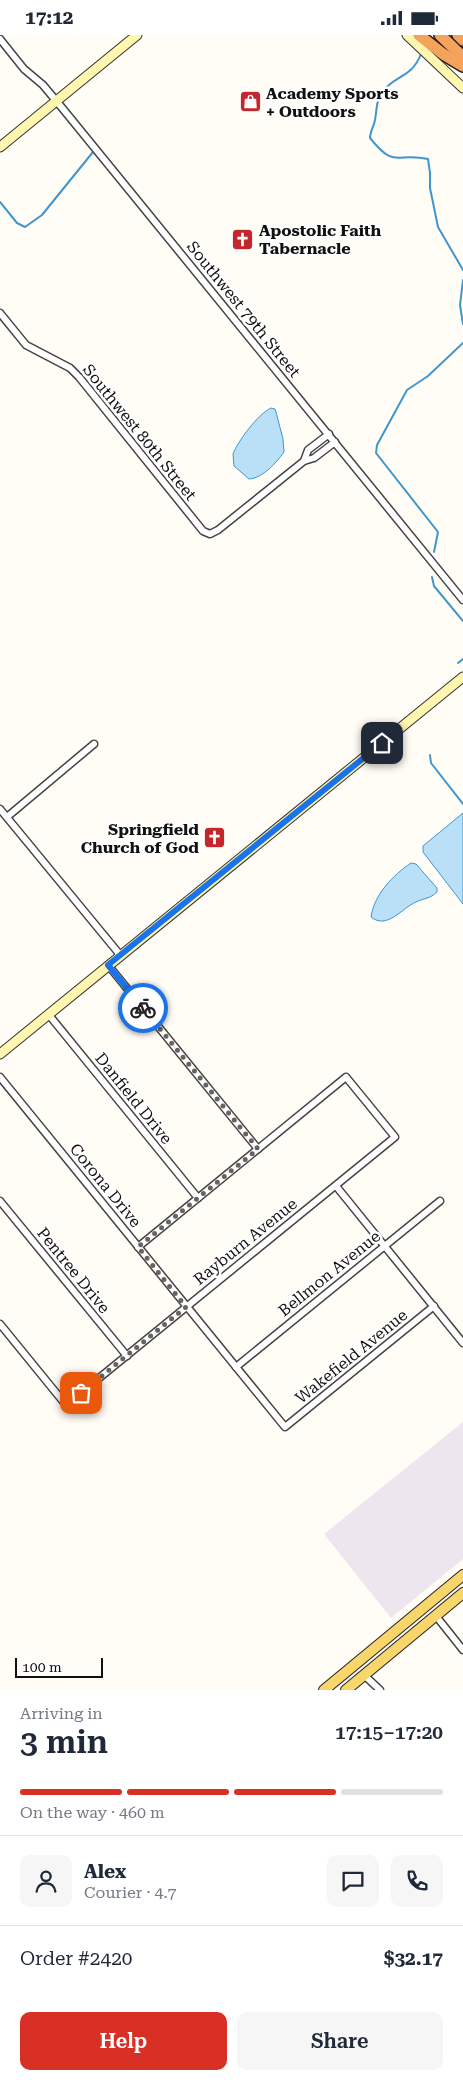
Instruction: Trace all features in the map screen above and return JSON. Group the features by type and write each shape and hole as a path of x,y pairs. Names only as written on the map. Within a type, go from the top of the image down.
{"highway":[{"path":"419,35 443,54 463,66"},
{"path":"440,35 463,57"},
{"path":"458,35 463,40"}],"main road":[{"path":"0,147 137,35"},
{"path":"407,35 463,88"},
{"path":"0,1054 463,677"},
{"path":"324,1690 463,1575"},
{"path":"346,1690 463,1593"},
{"path":"406,1622 415,1633"}],"street":[{"name":"Southwest 79th Street","path":"0,39 24,69 43,85 57,101 463,599"},
{"name":"Southwest 80th Street","path":"0,313 26,345 70,368 79,377 203,531 210,533 218,530 304,461"},
{"path":"304,461 308,450 329,433"},
{"path":"304,461 314,458 336,441"},
{"path":"7,817 94,744"},
{"path":"0,809 121,956"},
{"path":"108,965 258,1149 138,1247"},
{"name":"Danfield Drive","path":"49,1015 198,1198"},
{"name":"Corona Drive","path":"0,1077 285,1427"},
{"name":"Rayburn Avenue","path":"0,1324 66,1405 395,1137 346,1077 258,1149"},
{"path":"336,1186 463,1343"},
{"name":"Pentree Drive","path":"0,1201 126,1356"},
{"name":"Bellmon Avenue","path":"236,1367 440,1201"},
{"name":"Wakefield Avenue","path":"285,1427 434,1306"},
{"path":"436,1616 463,1650"},
{"path":"364,1675 380,1690"}],"shaded area":[{"path":"463,1422 463,1559 391,1618 324,1534"}],"water":[{"path":"271,408 275,409 276,412 283,439 284,452 264,473 249,479 234,466 233,454 249,428"},
{"path":"463,813 463,904 423,852 423,846"},
{"path":"411,863 416,864 437,888 437,892 411,905 389,920 377,920 371,917 376,901 385,886"}],"waterway":[{"path":"421,54 413,68 388,86 381,94 370,138 385,154 391,157 428,159 430,188 438,227 463,270"},
{"path":"0,202 17,223 25,227 42,215 93,152"},
{"path":"463,280 460,305 463,324"},
{"path":"434,552 438,532 376,453 377,445 407,390 428,376 463,343"},
{"path":"432,577 434,586 463,621"},
{"path":"458,663 463,659"},
{"path":"430,755 431,763 463,804"}],"way so far":[{"path":"81,1393 186,1307 138,1247 258,1149 143,1008"}],"place":[{"name":"Academy Sports + Outdoors","path":"250,102"},
{"name":"Apostolic Faith Tabernacle","path":"243,239"},
{"name":"Springfield Church of God","path":"215,838"}],"route":[{"path":"143,1008 108,965 382,743"}]}
